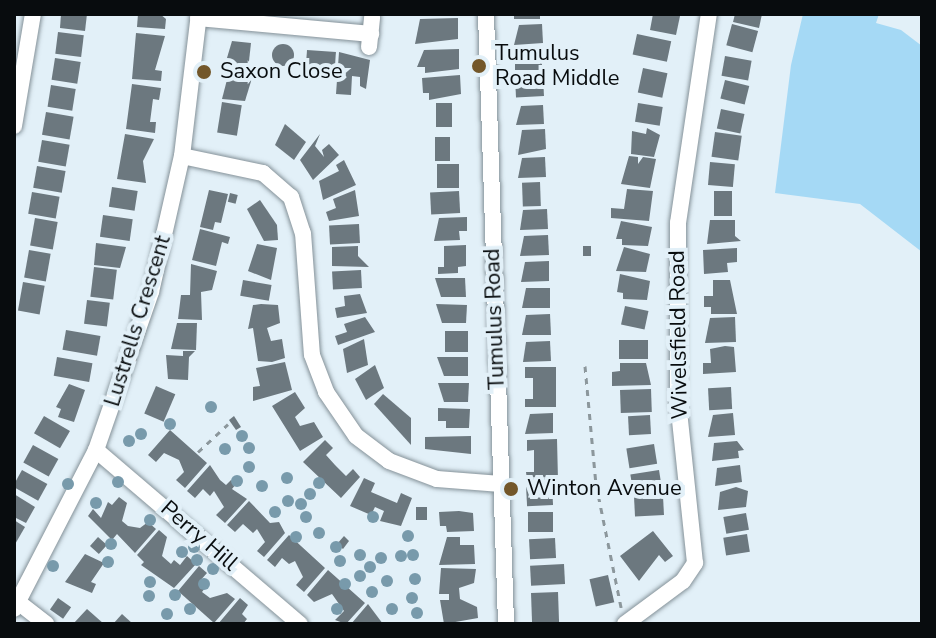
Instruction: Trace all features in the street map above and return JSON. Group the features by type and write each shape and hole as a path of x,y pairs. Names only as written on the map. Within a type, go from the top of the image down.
{"street":[{"path":"14,126 33,14"},
{"name":"Tumulus Road","path":"486,14 506,624"},
{"name":"Wivelsfield Road","path":"626,624 683,581 695,563 678,402 677,254 681,177 709,14"},
{"path":"199,16 371,33"},
{"name":"Lustrells Crescent","path":"16,606 96,450 151,292 182,156 199,16"},
{"path":"182,156 263,173 291,197 303,233 312,355 326,392 356,436 389,461 437,479 501,484"},
{"name":"Perry Hill","path":"96,450 300,624"},
{"path":"16,606 46,624"}],"path":[{"path":"585,366 596,484 626,624"},
{"path":"198,452 228,424"}],"shaded area":[{"path":"803,14 879,14 876,23 901,30 922,46 922,252 860,204 775,193 791,65"}],"building":[{"path":"61,14 87,14 85,31 60,28"},
{"path":"138,14 160,14 166,19 165,29 137,27"},
{"path":"514,14 540,14 540,19 514,19"},
{"path":"653,14 680,16 676,35 650,30"},
{"path":"735,14 762,14 759,28 733,22"},
{"path":"458,18 458,39 415,44 420,19"},
{"path":"542,24 543,43 514,45 519,25"},
{"path":"732,24 758,31 752,52 726,45"},
{"path":"58,32 84,35 81,57 55,54"},
{"path":"136,33 165,36 155,70 162,71 161,81 132,79"},
{"path":"637,34 671,41 667,62 633,55"},
{"path":"232,41 251,43 248,70 224,68"},
{"path":"283,44 291,47 294,55 291,63 283,66 275,63 272,55 275,47"},
{"path":"459,49 459,69 425,73 425,67 417,67 424,50"},
{"path":"307,50 336,52 334,73 306,71"},
{"path":"339,52 370,60 366,89 360,86 360,77 352,76 351,95 336,94"},
{"path":"515,52 542,52 542,70 515,70"},
{"path":"725,56 752,61 748,80 722,76"},
{"path":"55,58 81,62 77,84 52,80"},
{"path":"643,68 667,73 662,98 638,92"},
{"path":"229,72 252,78 245,101 222,99"},
{"path":"460,75 461,94 429,100 429,93 423,93 422,78"},
{"path":"543,77 544,96 516,97 515,78"},
{"path":"725,80 749,86 745,104 720,98"},
{"path":"132,84 161,88 159,100 153,99 150,122 156,122 155,133 126,129"},
{"path":"51,85 76,89 72,111 48,107"},
{"path":"222,102 242,105 237,136 217,133"},
{"path":"436,103 452,103 452,127 436,127"},
{"path":"638,103 663,107 660,126 635,122"},
{"path":"543,105 544,124 516,125 521,106"},
{"path":"721,109 744,114 740,134 717,129"},
{"path":"46,112 74,117 70,140 42,135"},
{"path":"285,124 306,142 294,160 275,145"},
{"path":"647,128 660,135 654,157 631,154 632,131 646,134"},
{"path":"545,129 546,149 518,155 522,130"},
{"path":"715,132 742,136 738,161 712,157"},
{"path":"125,134 154,139 143,161 146,183 117,179"},
{"path":"320,134 315,146 324,157 322,150 329,144 339,155 313,180 300,160"},
{"path":"435,137 450,137 450,161 435,161"},
{"path":"42,140 70,145 66,167 38,162"},
{"path":"629,156 638,157 638,164 643,157 656,159 650,188 621,184"},
{"path":"545,157 546,177 518,178 522,158"},
{"path":"344,160 356,185 323,200 319,181 339,171 336,165"},
{"path":"710,162 735,164 733,187 708,185"},
{"path":"437,164 459,164 459,188 437,188"},
{"path":"37,166 66,171 62,193 33,188"},
{"path":"540,182 541,206 523,207 522,183"},
{"path":"112,187 138,191 135,211 109,207"},
{"path":"627,189 653,191 649,221 611,218 611,208 624,209"},
{"path":"209,190 228,194 221,223 215,222 213,230 200,227"},
{"path":"355,190 359,216 329,221 326,212 336,208 333,199"},
{"path":"459,191 460,213 431,214 430,193"},
{"path":"714,191 732,191 732,216 714,216"},
{"path":"32,192 60,197 56,219 28,214"},
{"path":"230,193 238,195 236,204 228,202"},
{"path":"260,200 277,225 278,240 264,241 247,209"},
{"path":"547,209 548,229 520,230 523,210"},
{"path":"103,215 133,219 130,241 100,237"},
{"path":"467,217 467,231 459,231 460,240 434,241 439,218"},
{"path":"35,218 58,222 53,250 30,246"},
{"path":"710,220 735,220 735,236 741,241 707,244"},
{"path":"621,221 652,227 648,246 622,245 622,239 616,239"},
{"path":"359,224 360,243 330,245 329,226"},
{"path":"200,229 230,237 228,244 222,242 216,266 192,260"},
{"path":"548,235 549,255 520,256 524,236"},
{"path":"96,243 126,247 120,268 94,265"},
{"path":"257,244 277,248 271,280 248,271"},
{"path":"466,245 466,266 458,267 458,273 438,274 438,267 444,267 444,246"},
{"path":"358,246 358,256 369,267 332,266 332,247"},
{"path":"583,246 591,246 591,256 583,256"},
{"path":"624,247 650,254 646,272 616,271"},
{"path":"737,248 737,262 727,263 728,272 704,274 703,250"},
{"path":"29,250 51,254 46,281 24,278"},
{"path":"549,261 549,281 521,282 525,262"},
{"path":"191,264 217,271 212,290 201,292 202,320 178,319 181,295 190,295"},
{"path":"94,267 117,270 113,300 90,297"},
{"path":"361,270 362,288 333,289 332,272"},
{"path":"620,274 650,281 647,300 623,299 623,293 617,292"},
{"path":"435,278 465,278 466,297 441,297"},
{"path":"243,280 272,285 269,301 240,296"},
{"path":"713,280 730,280 737,314 711,314 711,307 704,307 704,296 713,296"},
{"path":"23,282 45,286 40,314 18,311"},
{"path":"526,288 550,288 550,308 522,308"},
{"path":"360,294 367,313 337,318 335,308 345,306 344,296"},
{"path":"87,300 110,303 107,327 84,324"},
{"path":"436,304 467,305 466,323 442,323"},
{"path":"253,305 278,305 280,323 267,328 271,341 282,339 285,358 272,362 258,361 253,328 248,329"},
{"path":"625,306 648,311 645,330 621,325"},
{"path":"550,314 551,335 522,335 526,315"},
{"path":"365,317 375,332 338,345 335,336 347,332 344,324"},
{"path":"735,317 736,342 705,343 710,318"},
{"path":"177,323 197,323 196,350 171,349"},
{"path":"66,330 100,336 97,356 63,350"},
{"path":"445,331 468,331 468,352 445,352"},
{"path":"364,339 368,365 347,373 343,349"},
{"path":"619,340 648,340 648,359 619,359"},
{"path":"550,341 551,361 523,362 526,342"},
{"path":"734,347 736,372 703,374 703,363 711,363 710,349"},
{"path":"183,351 195,351 189,357 188,380 168,379 166,355 183,356"},
{"path":"57,357 92,363 89,382 54,376"},
{"path":"437,357 468,357 468,376 444,376"},
{"path":"285,362 292,390 253,401 253,387 260,386 256,368"},
{"path":"620,363 646,363 651,385 612,386 612,372 620,371"},
{"path":"375,365 384,388 366,400 355,379"},
{"path":"525,367 556,367 556,407 525,407 525,399 533,399 533,378 525,378"},
{"path":"438,383 469,383 468,402 444,402"},
{"path":"69,384 85,390 74,422 58,417 61,409 56,407"},
{"path":"156,386 175,394 164,422 144,414"},
{"path":"731,387 732,409 709,410 708,388"},
{"path":"651,389 652,412 621,413 620,390"},
{"path":"295,392 305,408 295,417 300,426 314,422 323,437 300,451 272,406"},
{"path":"383,394 411,418 411,445 374,404"},
{"path":"438,408 470,409 469,428 446,428 446,421 438,421"},
{"path":"553,413 553,433 525,434 530,414"},
{"path":"733,413 735,435 708,437 713,415"},
{"path":"650,415 651,434 629,435 628,416"},
{"path":"44,416 70,431 60,448 34,433"},
{"path":"234,416 241,427 236,430 229,420"},
{"path":"170,430 207,463 185,488 176,480 184,472 179,460 164,453 156,462 148,455"},
{"path":"471,436 471,454 425,449 425,437"},
{"path":"557,439 558,480 527,480 526,472 534,472 534,450 527,451 527,440"},
{"path":"325,440 333,448 326,455 335,465 346,476 353,469 360,477 341,498 303,462"},
{"path":"737,441 744,450 738,451 739,458 712,461 714,443"},
{"path":"654,444 657,464 629,468 626,448"},
{"path":"33,445 58,459 49,477 23,462"},
{"path":"210,465 220,480 226,485 231,480 236,484 232,489 247,499 225,523 216,515 224,507 214,491 210,496 203,489 195,498 187,491"},
{"path":"740,465 742,482 715,486 717,468"},
{"path":"22,470 47,484 38,501 14,487"},
{"path":"659,470 662,489 633,493 630,475"},
{"path":"364,478 375,483 371,492 397,503 401,493 412,498 401,526 380,521 384,511 375,507 371,515 350,506"},
{"path":"552,485 553,505 527,506 526,486"},
{"path":"736,487 748,491 746,507 718,510 720,492"},
{"path":"14,494 35,507 26,523 14,517"},
{"path":"663,496 664,515 635,516 634,498"},
{"path":"119,497 127,503 122,521 128,526 140,528 148,522 156,529 135,553 117,534 112,540 88,516 93,509 101,518 108,502 112,505"},
{"path":"249,501 270,523 279,522 285,533 264,557 257,551 265,542 257,529 253,533 243,524 235,532 227,525"},
{"path":"416,507 427,507 427,520 416,520"},
{"path":"439,512 473,513 474,531 447,532 446,526 440,526"},
{"path":"528,512 553,512 553,532 528,532"},
{"path":"746,513 749,530 726,534 723,517"},
{"path":"14,520 25,527 14,546"},
{"path":"159,530 167,537 162,556 171,564 174,560 180,565 187,556 196,564 174,588 141,565 144,562 137,555"},
{"path":"653,531 673,556 665,562 659,555 639,581 620,556"},
{"path":"747,534 750,552 726,556 723,538"},
{"path":"289,535 325,568 304,592 296,585 303,577 295,561 289,564 282,558 275,567 267,560"},
{"path":"344,536 349,541 343,549 337,544"},
{"path":"98,537 107,545 99,554 90,546"},
{"path":"447,537 460,537 460,545 474,545 475,564 439,565"},
{"path":"555,538 556,558 530,559 529,539"},
{"path":"85,554 104,563 91,582 96,584 92,593 65,582"},
{"path":"564,564 565,584 531,586 530,566"},
{"path":"199,566 207,573 199,582 205,588 202,592 210,598 227,593 235,599 214,623 178,591"},
{"path":"441,568 476,569 474,583 459,588 460,599 477,607 478,618 444,624 440,600 449,600 449,594 439,594"},
{"path":"328,570 365,603 346,624 335,620 344,611 332,594 314,602 307,595"},
{"path":"608,575 614,602 596,607 589,579"},
{"path":"558,592 559,624 532,624 531,593"},
{"path":"58,598 71,607 63,619 50,609"},
{"path":"240,598 248,605 242,614 247,619 243,624 218,624"},
{"path":"368,604 383,624 351,624"},
{"path":"87,609 104,624 73,624"},
{"path":"122,614 133,624 113,624"}],"place":[{"name":"Tumulus Road Middle","path":"479,66"},
{"name":"Saxon Close","path":"204,72"},
{"name":"Winton Avenue","path":"511,489"}]}
